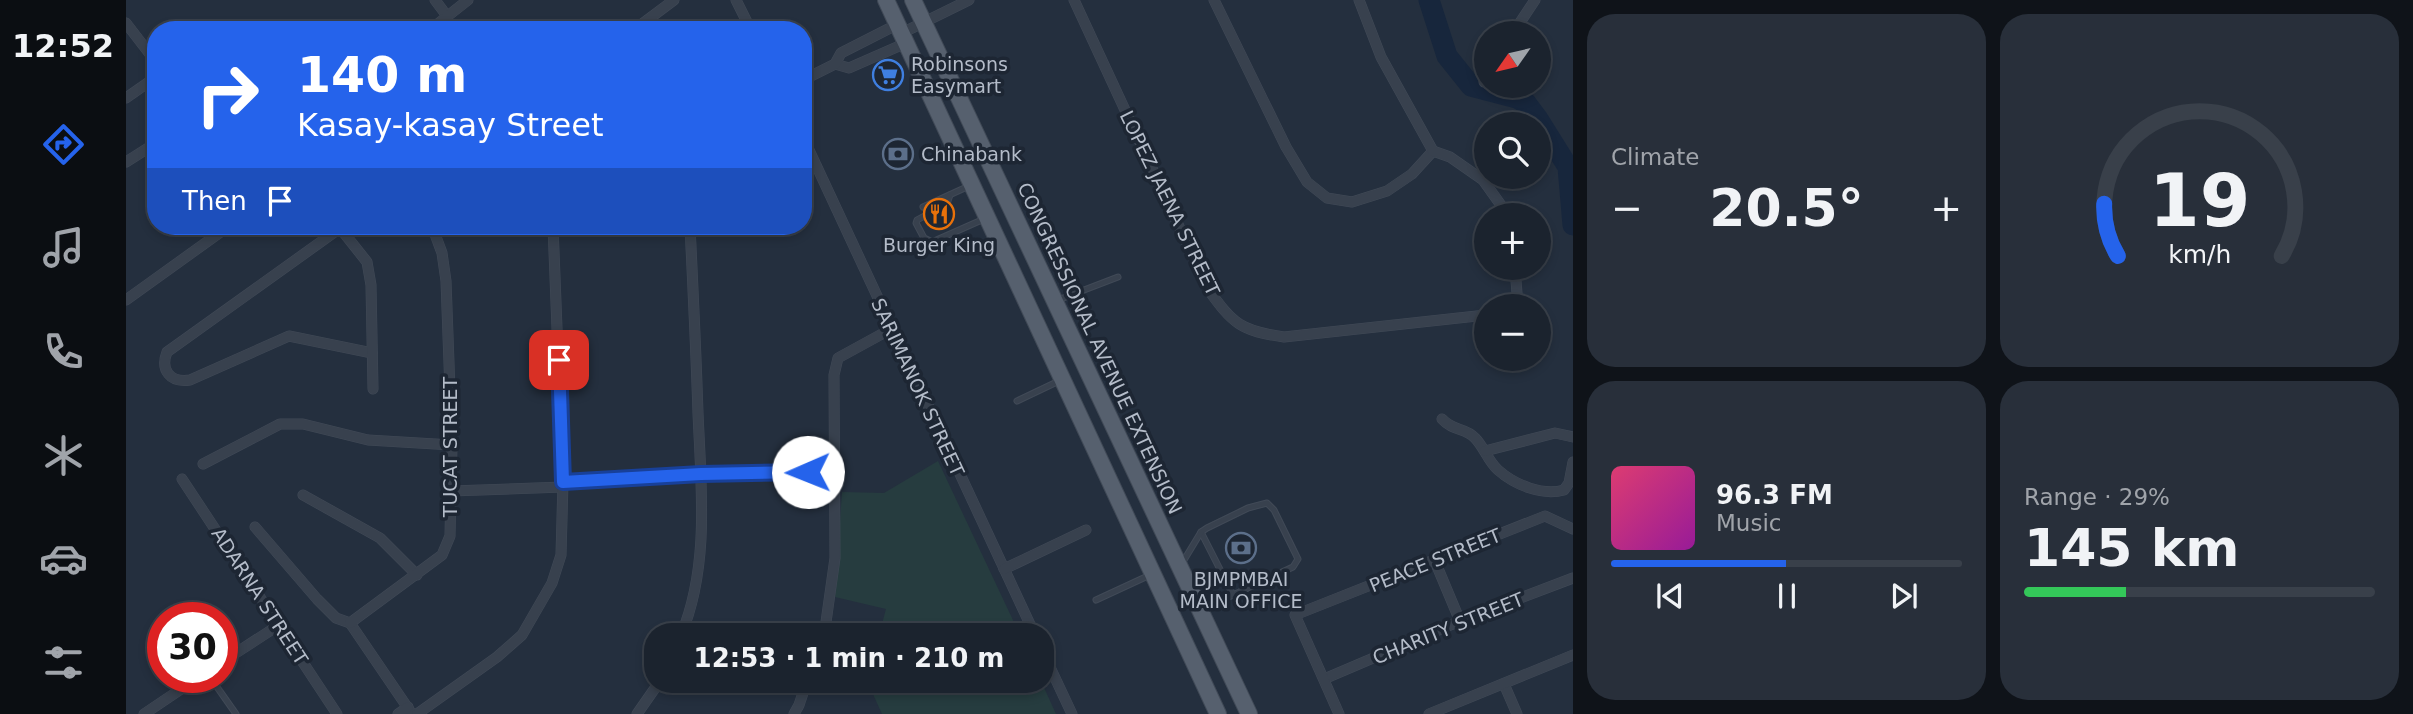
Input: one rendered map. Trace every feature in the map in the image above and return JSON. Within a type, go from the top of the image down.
[{"type":"main road","points":[[886,0],[1218,714]]},
{"type":"main road","name":"CONGRESSIONAL AVENUE EXTENSION","points":[[913,0],[1249,714]]},
{"type":"main road","points":[[1018,284],[1041,272]]},
{"type":"street","points":[[435,0],[447,16]]},
{"type":"street","points":[[441,21],[468,0]]},
{"type":"street","points":[[646,21],[674,0]]},
{"type":"street","points":[[736,0],[746,21]]},
{"type":"street","points":[[835,64],[849,68],[902,33],[969,0]]},
{"type":"street","name":"LOPEZ JAENA STREET","points":[[1074,0],[1203,280],[1226,314],[1252,333],[1284,337],[1474,316]]},
{"type":"street","points":[[1214,0],[1286,147],[1307,182],[1327,198],[1352,202],[1387,191],[1412,174],[1433,151]]},
{"type":"street","points":[[1359,0],[1381,57],[1433,151],[1450,158],[1483,180],[1499,203]]},
{"type":"street","points":[[1521,21],[1535,0]]},
{"type":"street","points":[[127,27],[147,51]]},
{"type":"street","points":[[812,76],[835,64],[841,53],[902,33]]},
{"type":"street","points":[[126,98],[147,83]]},
{"type":"street","points":[[126,162],[147,149]]},
{"type":"street","name":"SARIMANOK STREET","points":[[812,157],[1029,623]]},
{"type":"street","points":[[126,300],[216,235]]},
{"type":"street","points":[[331,235],[167,352],[163,362],[164,369],[169,376],[177,380],[190,380],[289,336],[372,353]]},
{"type":"street","points":[[348,235],[367,262],[371,285],[373,389]]},
{"type":"street","name":"TUCAT STREET","points":[[350,623],[442,555],[450,536],[453,445],[446,281],[442,253],[435,235]]},
{"type":"street","points":[[398,714],[412,712],[497,657],[522,635],[552,583],[561,555],[563,485],[552,235]]},
{"type":"street","points":[[687,623],[701,544],[701,474],[690,235]]},
{"type":"street","points":[[827,623],[835,558],[834,375],[838,358],[891,329]]},
{"type":"street","points":[[1442,419],[1451,427],[1473,435],[1500,471],[1536,491],[1564,490],[1569,483],[1573,462]]},
{"type":"street","points":[[203,464],[280,424],[303,425],[368,440],[453,445]]},
{"type":"street","points":[[1485,451],[1555,433],[1573,437]]},
{"type":"street","points":[[451,491],[701,474],[835,471]]},
{"type":"street","name":"ADARNA STREET","points":[[182,479],[337,714]]},
{"type":"street","points":[[303,495],[380,538],[417,575]]},
{"type":"street","name":"PEACE STREET","points":[[1324,679],[1296,615],[1545,516],[1573,528]]},
{"type":"street","points":[[255,527],[336,618],[350,623],[412,712]]},
{"type":"street","points":[[1004,569],[1086,530]]},
{"type":"street","points":[[1434,559],[1460,621]]},
{"type":"street","name":"CHARITY STREET","points":[[1324,679],[1460,621],[1573,578]]},
{"type":"street","points":[[238,652],[279,625]]},
{"type":"street","points":[[1435,713],[1573,655]]},
{"type":"street","points":[[1054,676],[1072,714]]},
{"type":"street","points":[[1324,679],[1339,714]]},
{"type":"street","points":[[1504,684],[1517,714]]},
{"type":"street","points":[[144,714],[175,693]]},
{"type":"street","points":[[637,714],[652,693]]},
{"type":"street","points":[[800,711],[804,693]]},
{"type":"lane","points":[[923,207],[972,185]]},
{"type":"lane","points":[[950,195],[947,204],[917,220],[926,240],[932,243],[987,218]]},
{"type":"lane","points":[[1055,301],[1118,277]]},
{"type":"lane","points":[[1017,401],[1062,379]]},
{"type":"lane","points":[[1180,567],[1201,532],[1248,508],[1267,503],[1274,510],[1297,559],[1293,568],[1200,610]]},
{"type":"lane","points":[[1201,532],[1233,596]]},
{"type":"lane","points":[[1096,600],[1152,573]]},
{"type":"lane","points":[[221,693],[236,714]]},
{"type":"green space","points":[[938,461],[1014,623],[882,623],[886,609],[835,597],[842,492],[884,493]]},
{"type":"green space","points":[[872,693],[1046,693],[1056,714],[882,714]]},
{"type":"waterway","points":[[1429,0],[1447,56],[1471,86],[1517,98],[1526,103],[1538,119],[1568,167],[1573,225]]},
{"type":"place","name":"Robinsons Easymart","points":[[888,75]]},
{"type":"place","name":"Chinabank","points":[[898,154]]},
{"type":"place","name":"Burger King","points":[[939,214]]},
{"type":"place","name":"BJMPMBAI MAIN OFFICE","points":[[1241,548]]},
{"type":"route","points":[[559,360],[563,482],[701,474],[808,472]]}]
